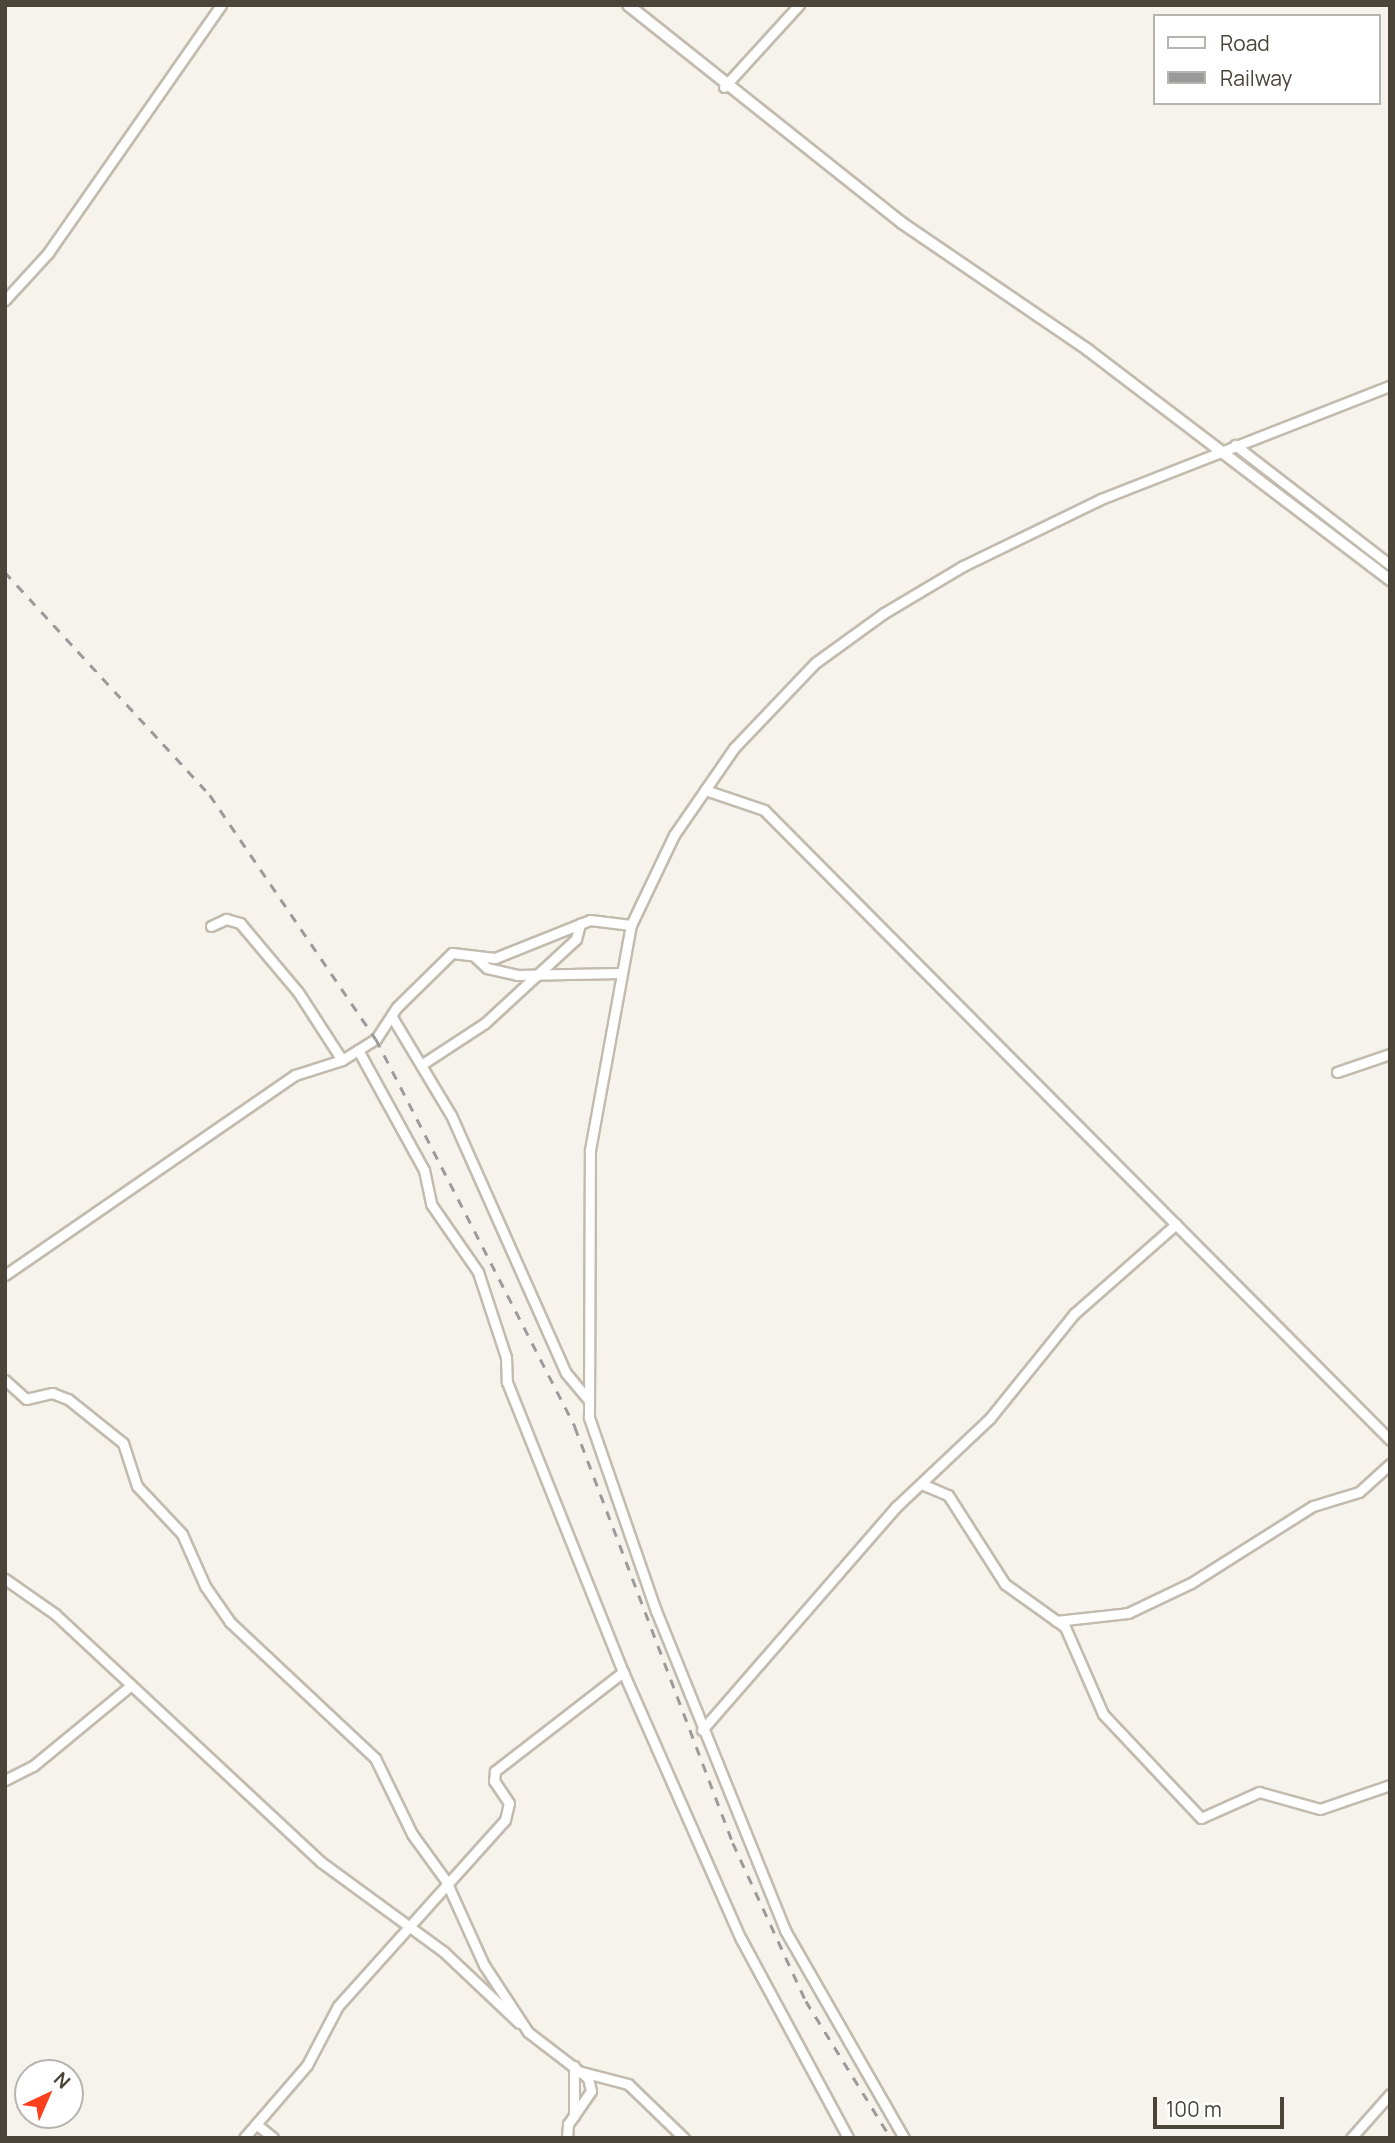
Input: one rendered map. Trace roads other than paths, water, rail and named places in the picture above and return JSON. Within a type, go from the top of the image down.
[{"type":"street","points":[[5,299],[48,253],[220,5]]},
{"type":"street","points":[[628,5],[724,87],[1390,580]]},
{"type":"street","points":[[724,87],[799,5]]},
{"type":"street","points":[[904,2138],[785,1930],[702,1730],[599,1452],[589,1400],[590,1150],[631,925],[674,835],[705,790],[773,703],[884,613],[1007,543],[1219,451],[1390,386]]},
{"type":"street","points":[[1236,445],[1390,565]]},
{"type":"street","points":[[705,790],[764,810],[1390,1440]]},
{"type":"street","points":[[211,926],[226,919],[240,923],[298,992],[342,1060]]},
{"type":"street","points":[[5,1275],[295,1075],[342,1060],[358,1050],[393,1017],[452,953],[476,958],[503,956],[580,925],[631,925]]},
{"type":"street","points":[[424,1063],[473,1034],[535,973],[576,939],[580,925]]},
{"type":"street","points":[[476,958],[499,972],[621,973]]},
{"type":"street","points":[[393,1017],[424,1063],[566,1373],[589,1400]]},
{"type":"street","points":[[358,1050],[424,1170],[431,1203],[478,1272],[506,1357],[507,1382],[623,1672],[741,1939],[848,2138]]},
{"type":"street","points":[[1337,1072],[1390,1054]]},
{"type":"street","points":[[702,1730],[896,1507],[924,1485],[990,1418],[1106,1281],[1176,1224]]},
{"type":"street","points":[[5,1380],[26,1399],[52,1393],[68,1399],[124,1443],[137,1486],[182,1534],[215,1602],[365,1745],[385,1773],[412,1834],[446,1881],[484,1965],[528,2032]]},
{"type":"street","points":[[1056,1621],[1130,1613],[1314,1506],[1359,1492],[1390,1464]]},
{"type":"street","points":[[924,1485],[948,1495],[1005,1584],[1065,1627],[1103,1714],[1201,1818],[1259,1792],[1320,1809],[1390,1785]]},
{"type":"street","points":[[5,1579],[40,1601],[264,1812],[404,1927],[444,1952],[528,2032],[582,2072],[628,2084],[684,2138]]},
{"type":"street","points":[[244,2138],[307,2065],[338,2007],[404,1927],[508,1814],[507,1798],[493,1777],[499,1766],[623,1672]]},
{"type":"street","points":[[5,1780],[33,1766],[130,1686]]},
{"type":"street","points":[[573,2066],[574,2116]]},
{"type":"street","points":[[567,2138],[574,2116],[591,2091],[582,2072]]},
{"type":"street","points":[[1351,2138],[1390,2094]]},
{"type":"street","points":[[256,2124],[273,2138]]},
{"type":"railway","points":[[5,572],[210,795],[376,1039],[575,1427],[733,1843],[806,2001],[891,2138]]}]
